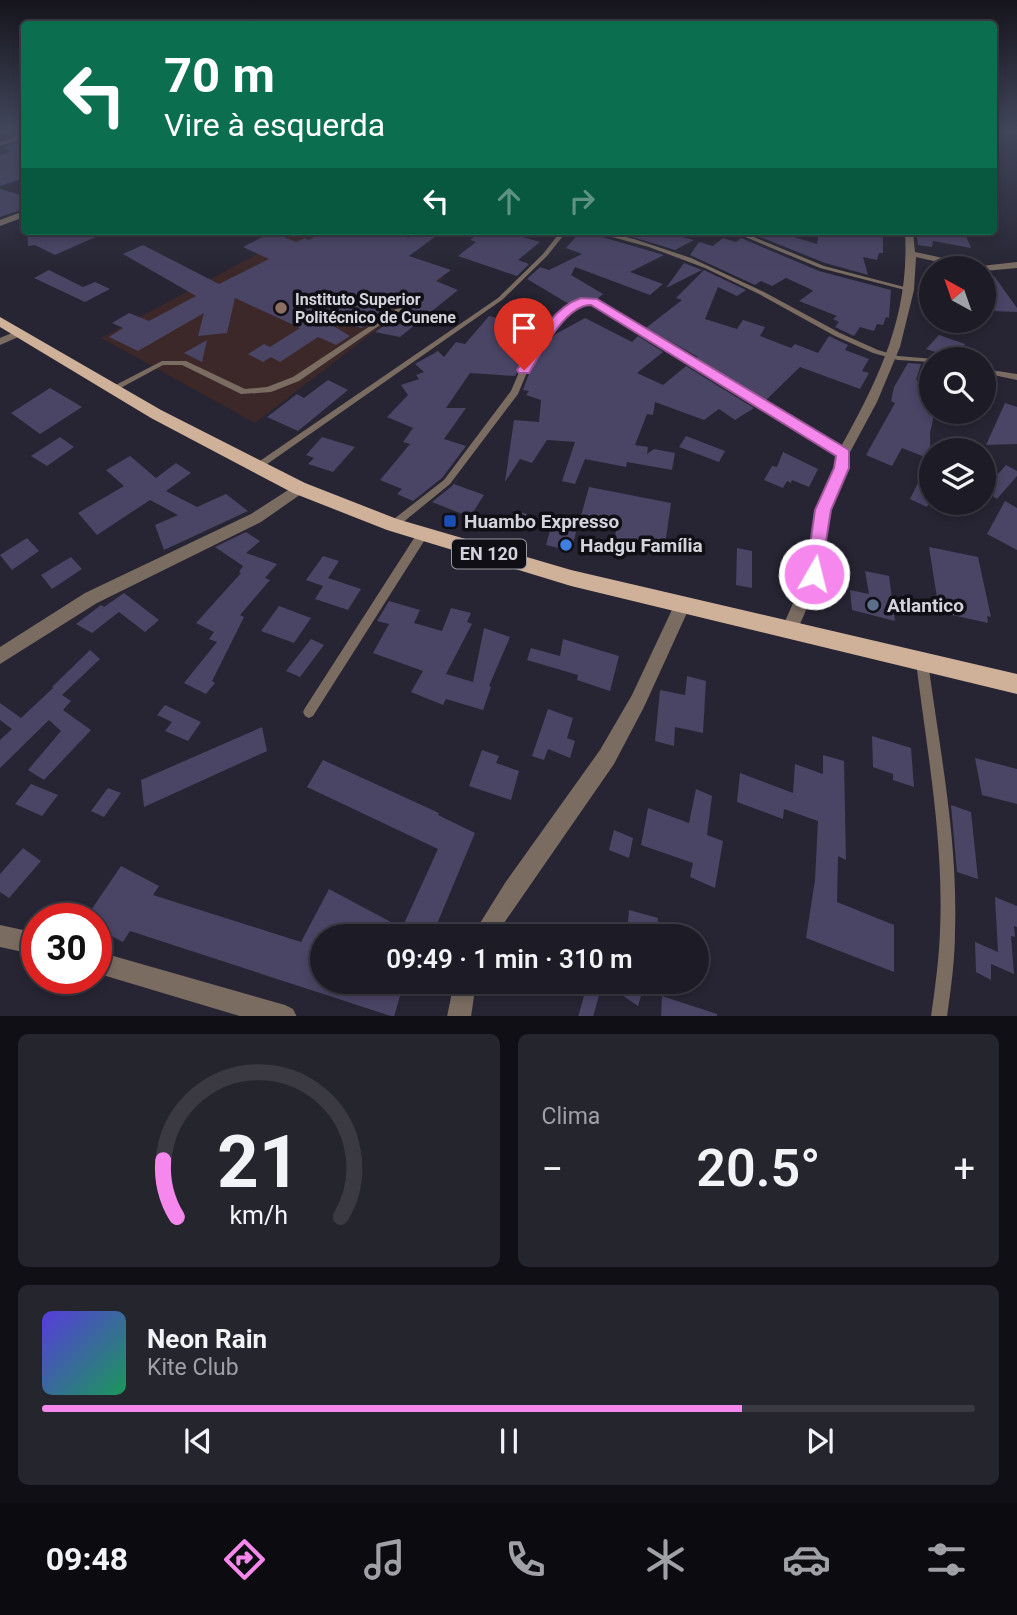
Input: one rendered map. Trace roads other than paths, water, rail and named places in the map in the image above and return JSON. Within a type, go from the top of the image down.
[{"type":"main road","name":"EN 120","points":[[0,321],[113,388],[257,467],[299,488],[393,525],[571,578],[1017,684]]},
{"type":"street","points":[[0,223],[21,215]]},
{"type":"street","points":[[790,628],[814,574],[823,510],[841,468],[843,454],[893,357],[909,289],[913,254],[910,235]]},
{"type":"street","points":[[913,254],[922,256]]},
{"type":"street","points":[[996,267],[1017,265]]},
{"type":"street","points":[[0,342],[19,333]]},
{"type":"street","points":[[0,656],[91,598],[256,518],[299,488]]},
{"type":"street","points":[[490,924],[508,892],[606,759],[622,732],[683,604]]},
{"type":"street","points":[[0,936],[21,941]]},
{"type":"street","points":[[112,967],[282,1016]]},
{"type":"street","points":[[459,1016],[463,994]]},
{"type":"lane","points":[[257,467],[500,299],[545,255],[561,235]]},
{"type":"lane","points":[[614,235],[699,262],[840,335],[893,357],[919,359]]},
{"type":"lane","points":[[744,235],[822,267],[909,289]]},
{"type":"lane","points":[[113,388],[163,363],[183,363],[244,392],[268,390],[296,379],[417,297]]},
{"type":"lane","points":[[393,525],[447,482],[515,393],[524,370],[545,337],[567,310],[581,302],[600,305],[843,454]]},
{"type":"lane","points":[[996,373],[1017,377]]},
{"type":"lane","points":[[309,712],[422,535]]},
{"type":"lane","points":[[922,662],[948,897],[945,988],[939,1016]]},
{"type":"place","name":"Instituto Superior Politécnico de Cunene","points":[[281,308]]},
{"type":"place","name":"Huambo Expresso","points":[[450,521]]},
{"type":"place","name":"Hadgu Família","points":[[566,545]]},
{"type":"place","name":"Atlantico","points":[[873,605]]}]
